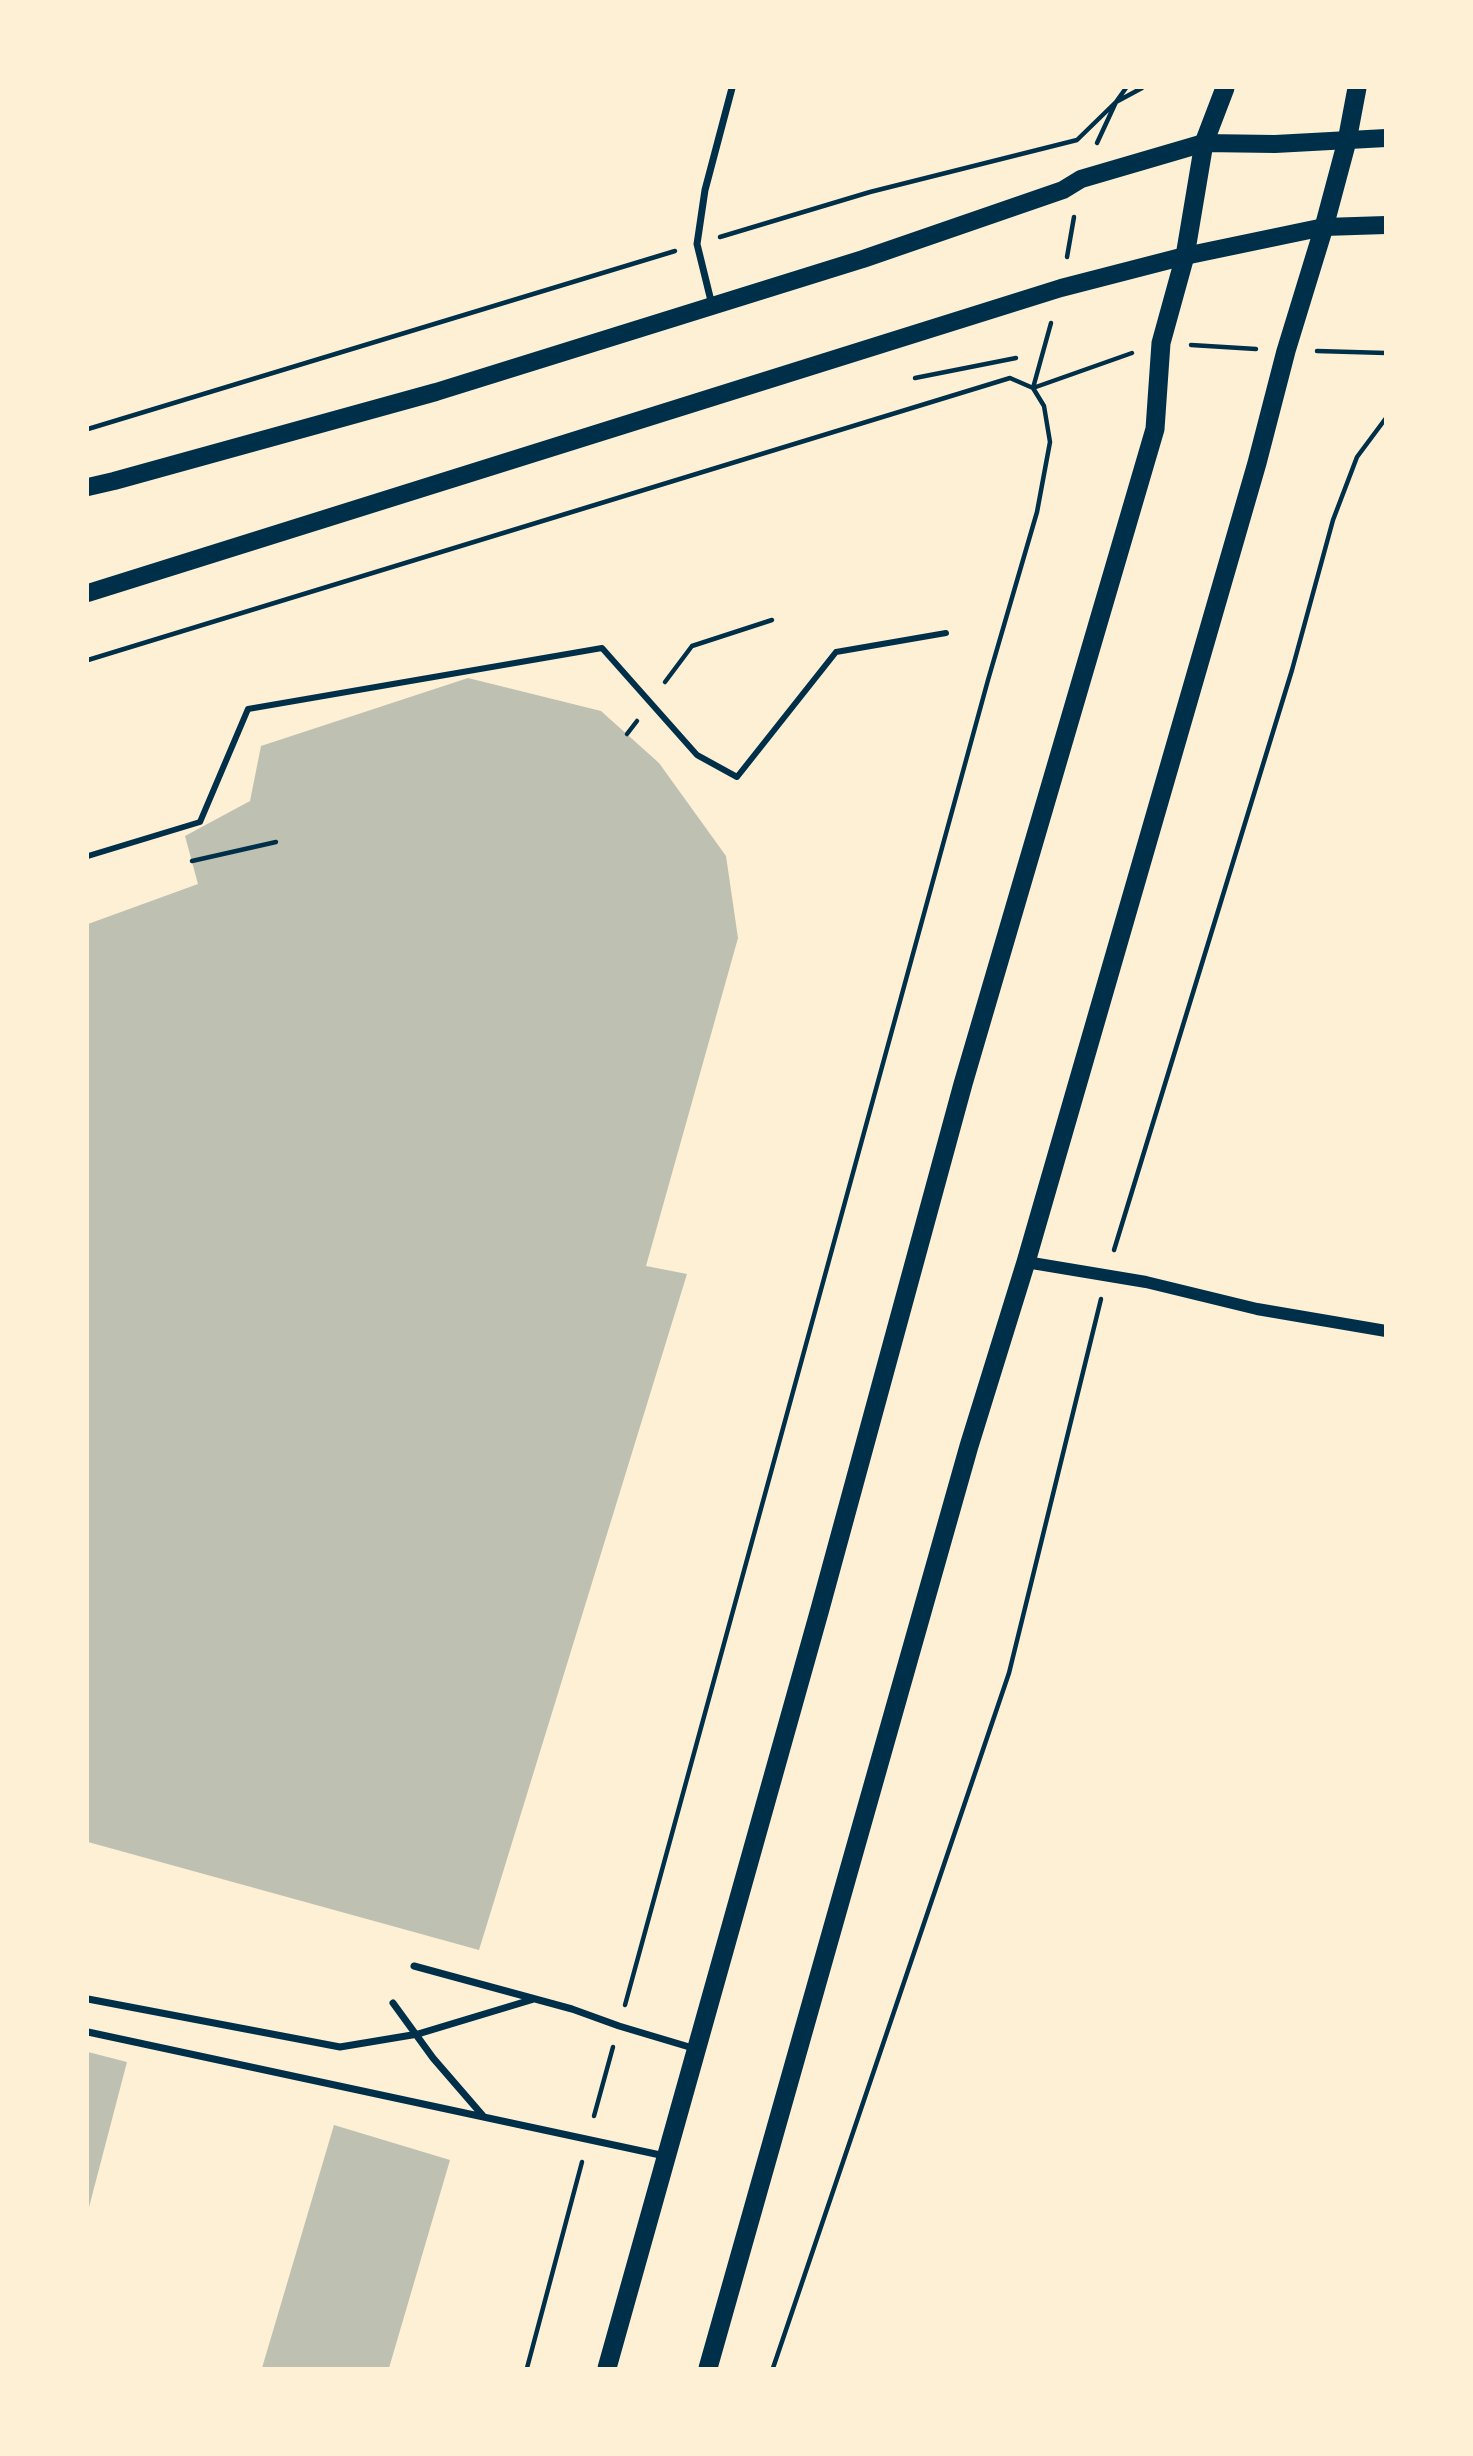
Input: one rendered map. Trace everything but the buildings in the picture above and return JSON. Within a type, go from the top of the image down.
[{"type":"highway","points":[[607,2368],[820,1609],[963,1084],[1155,429],[1161,343],[1185,256],[1204,143],[1226,88]]},
{"type":"highway","points":[[708,2368],[965,1459],[1026,1262],[1257,463],[1286,351],[1347,141],[1357,88]]},
{"type":"main road","points":[[88,487],[436,392],[875,255],[1063,190],[1081,179],[1204,143],[1275,144],[1385,138]]},
{"type":"main road","points":[[88,593],[1061,288],[1185,256],[1324,227],[1385,225]]},
{"type":"street","points":[[712,306],[697,244],[705,190],[732,88]]},
{"type":"street","points":[[88,856],[200,822],[248,709],[602,648],[697,755],[737,777],[836,652],[946,633]]},
{"type":"street","points":[[1026,1262],[1146,1282],[1257,1309],[1385,1331]]},
{"type":"street","points":[[414,1966],[572,2009],[696,2049]]},
{"type":"street","points":[[88,1999],[340,2047],[418,2034],[534,1999]]},
{"type":"street","points":[[393,2003],[433,2058],[485,2118]]},
{"type":"street","points":[[88,2032],[666,2157]]},
{"type":"path","points":[[88,429],[870,192],[1077,140],[1116,102],[1126,88]]},
{"type":"path","points":[[1033,388],[1061,288],[1081,179],[1116,102],[1142,88]]},
{"type":"path","points":[[1033,388],[1161,343],[1286,351],[1385,353]]},
{"type":"path","points":[[915,378],[1016,358]]},
{"type":"path","points":[[88,660],[1010,378],[1033,388],[1044,405],[1050,442],[1037,512],[988,680],[527,2368]]},
{"type":"path","points":[[773,2368],[1009,1673],[1106,1275],[1292,670],[1333,520],[1357,457],[1385,418]]},
{"type":"path","points":[[627,734],[692,646],[772,620]]},
{"type":"path","points":[[192,862],[276,842]]}]
